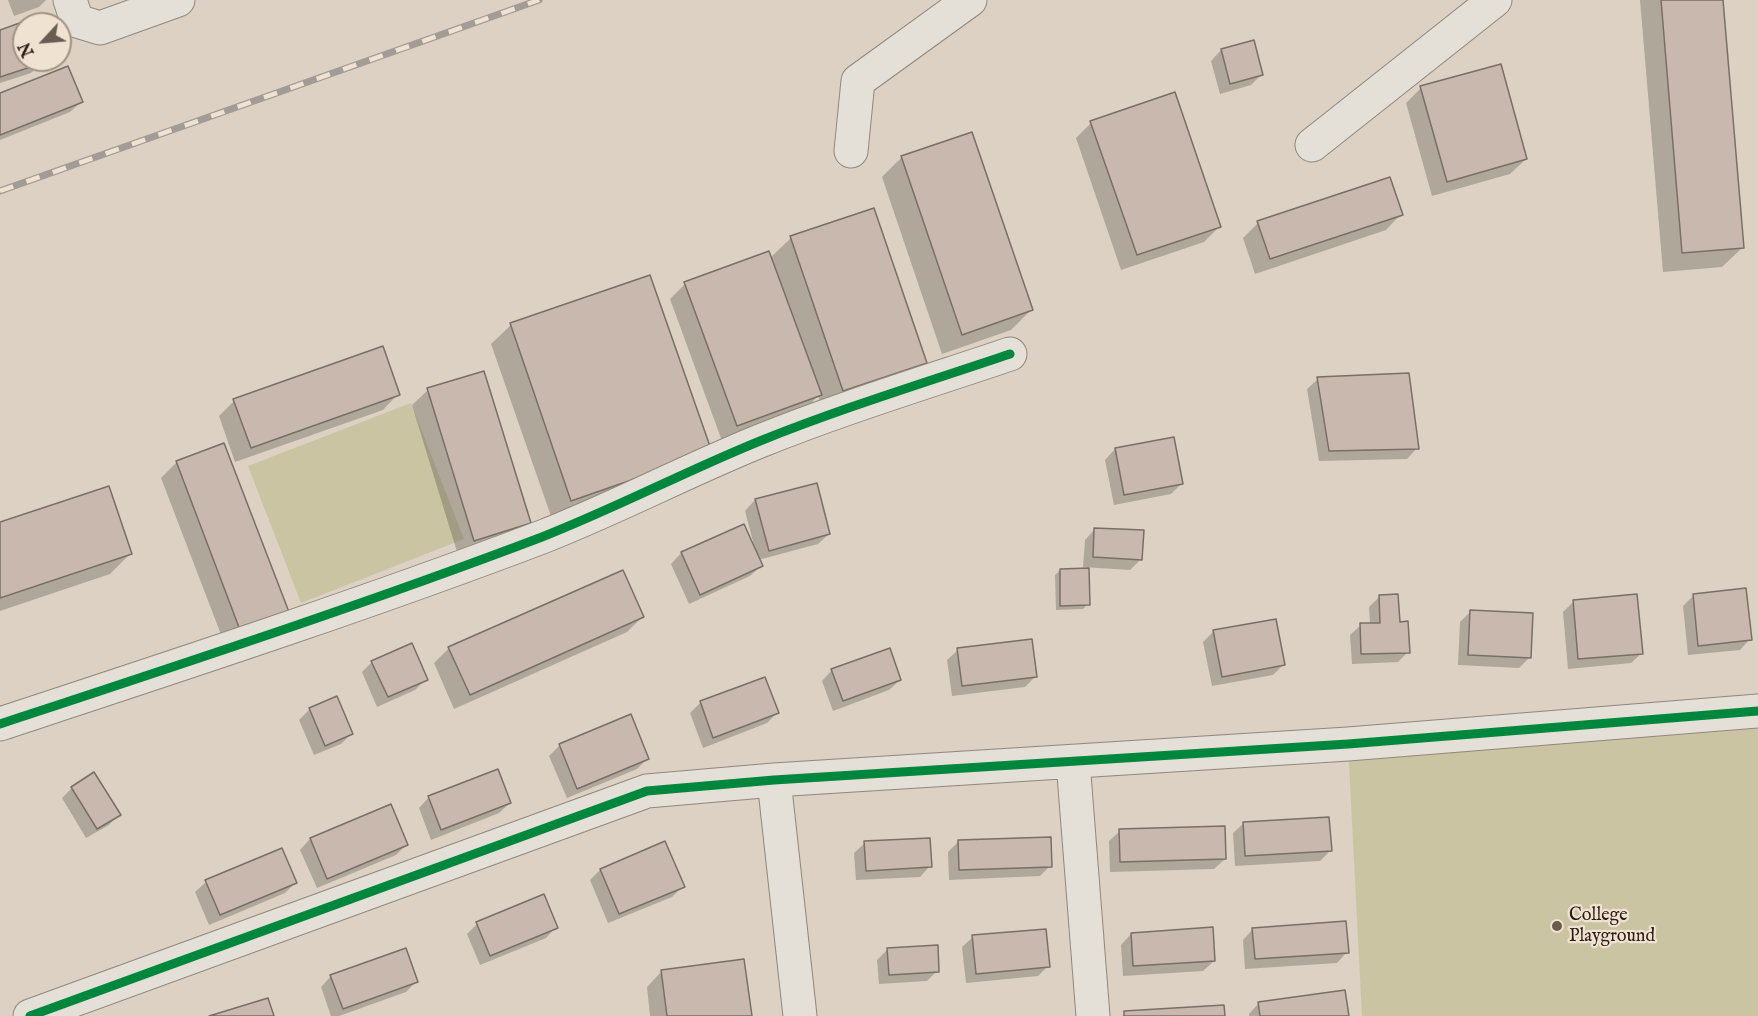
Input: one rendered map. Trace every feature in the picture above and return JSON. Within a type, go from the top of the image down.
[{"type":"street","points":[[70,0],[77,21],[100,28],[178,0]]},
{"type":"street","points":[[851,150],[858,81],[970,0]]},
{"type":"street","points":[[1312,145],[1495,0]]},
{"type":"street","points":[[0,724],[303,624],[542,537],[759,442],[844,410],[1010,354]]},
{"type":"street","points":[[30,1016],[647,791],[774,780],[1348,744],[1758,711]]},
{"type":"street","points":[[1073,762],[1093,1016]]},
{"type":"street","points":[[774,780],[800,1016]]},
{"type":"shaded area","points":[[411,403],[464,539],[301,603],[248,466]]},
{"type":"shaded area","name":"College Playground","points":[[1758,711],[1758,1016],[1362,1016],[1348,744]]},
{"type":"building","points":[[1661,0],[1723,0],[1744,248],[1682,253]]},
{"type":"building","points":[[12,26],[12,72],[15,72],[0,77],[0,30]]},
{"type":"building","points":[[1254,40],[1263,75],[1230,84],[1221,49]]},
{"type":"building","points":[[1501,64],[1527,159],[1447,182],[1420,86]]},
{"type":"building","points":[[53,72],[70,72],[83,102],[0,135],[0,93]]},
{"type":"building","points":[[1175,92],[1221,227],[1137,255],[1090,121]]},
{"type":"building","points":[[972,132],[1033,310],[962,335],[901,156]]},
{"type":"building","points":[[1390,177],[1403,215],[1270,259],[1257,221]]},
{"type":"building","points":[[874,208],[927,363],[843,391],[790,236]]},
{"type":"building","points":[[769,251],[822,395],[737,426],[684,282]]},
{"type":"building","points":[[650,275],[712,452],[571,501],[510,323]]},
{"type":"building","points":[[383,346],[400,395],[251,448],[233,399]]},
{"type":"building","points":[[484,371],[531,523],[474,541],[427,388]]},
{"type":"building","points":[[1409,373],[1419,449],[1329,451],[1317,377]]},
{"type":"building","points":[[1174,437],[1183,484],[1124,495],[1115,448]]},
{"type":"building","points":[[224,443],[289,612],[240,630],[176,461]]},
{"type":"building","points":[[817,483],[830,534],[769,551],[755,499]]},
{"type":"building","points":[[109,486],[132,554],[0,598],[0,522]]},
{"type":"building","points":[[744,524],[763,566],[700,595],[681,552]]},
{"type":"building","points":[[1094,528],[1144,530],[1142,560],[1093,557]]},
{"type":"building","points":[[1089,568],[1090,605],[1060,606],[1060,569]]},
{"type":"building","points":[[623,570],[644,617],[470,695],[448,647]]},
{"type":"building","points":[[1746,588],[1752,640],[1698,646],[1693,594]]},
{"type":"building","points":[[1398,594],[1400,622],[1408,621],[1410,653],[1361,654],[1360,623],[1380,623],[1379,595]]},
{"type":"building","points":[[1637,594],[1643,654],[1578,659],[1573,600]]},
{"type":"building","points":[[1470,610],[1533,613],[1531,658],[1468,655]]},
{"type":"building","points":[[1276,619],[1285,665],[1222,677],[1213,630]]},
{"type":"building","points":[[1032,639],[1037,677],[962,686],[957,648]]},
{"type":"building","points":[[412,643],[428,680],[388,697],[371,661]]},
{"type":"building","points":[[890,648],[901,680],[843,701],[831,669]]},
{"type":"building","points":[[765,677],[779,713],[713,738],[700,701]]},
{"type":"building","points":[[337,696],[353,734],[325,746],[309,708]]},
{"type":"building","points":[[631,714],[649,759],[577,789],[559,744]]},
{"type":"building","points":[[498,769],[511,803],[441,830],[428,796]]},
{"type":"building","points":[[94,772],[121,815],[97,829],[71,787]]},
{"type":"building","points":[[391,804],[408,845],[327,879],[310,838]]},
{"type":"building","points":[[1329,817],[1332,851],[1245,856],[1243,822]]},
{"type":"building","points":[[1225,826],[1226,859],[1120,862],[1119,829]]},
{"type":"building","points":[[1051,837],[1052,867],[959,870],[958,840]]},
{"type":"building","points":[[930,838],[932,867],[866,871],[864,841]]},
{"type":"building","points":[[665,841],[685,887],[619,914],[600,869]]},
{"type":"building","points":[[282,848],[297,883],[220,915],[205,880]]},
{"type":"building","points":[[544,894],[558,928],[490,956],[476,922]]},
{"type":"building","points":[[1346,921],[1349,953],[1255,959],[1252,928]]},
{"type":"building","points":[[1213,927],[1215,961],[1133,966],[1131,933]]},
{"type":"building","points":[[1046,929],[1050,967],[976,974],[972,935]]},
{"type":"building","points":[[938,945],[939,972],[889,975],[887,948]]},
{"type":"building","points":[[406,948],[418,982],[343,1009],[330,975]]},
{"type":"building","points":[[744,959],[752,1016],[667,1016],[661,970]]},
{"type":"building","points":[[1345,990],[1349,1016],[1260,1016],[1258,1002]]},
{"type":"building","points":[[268,998],[274,1016],[209,1016]]},
{"type":"building","points":[[1224,1005],[1225,1016],[1124,1016],[1124,1011]]},
{"type":"railway","points":[[0,191],[539,0]]},
{"type":"cycle path","points":[[0,724],[272,634],[475,562],[570,526],[791,429],[1010,354]]},
{"type":"cycle path","points":[[30,1016],[647,791],[774,780],[1348,744],[1758,711]]},
{"type":"place","name":"College Playground","points":[[1557,926]]}]
